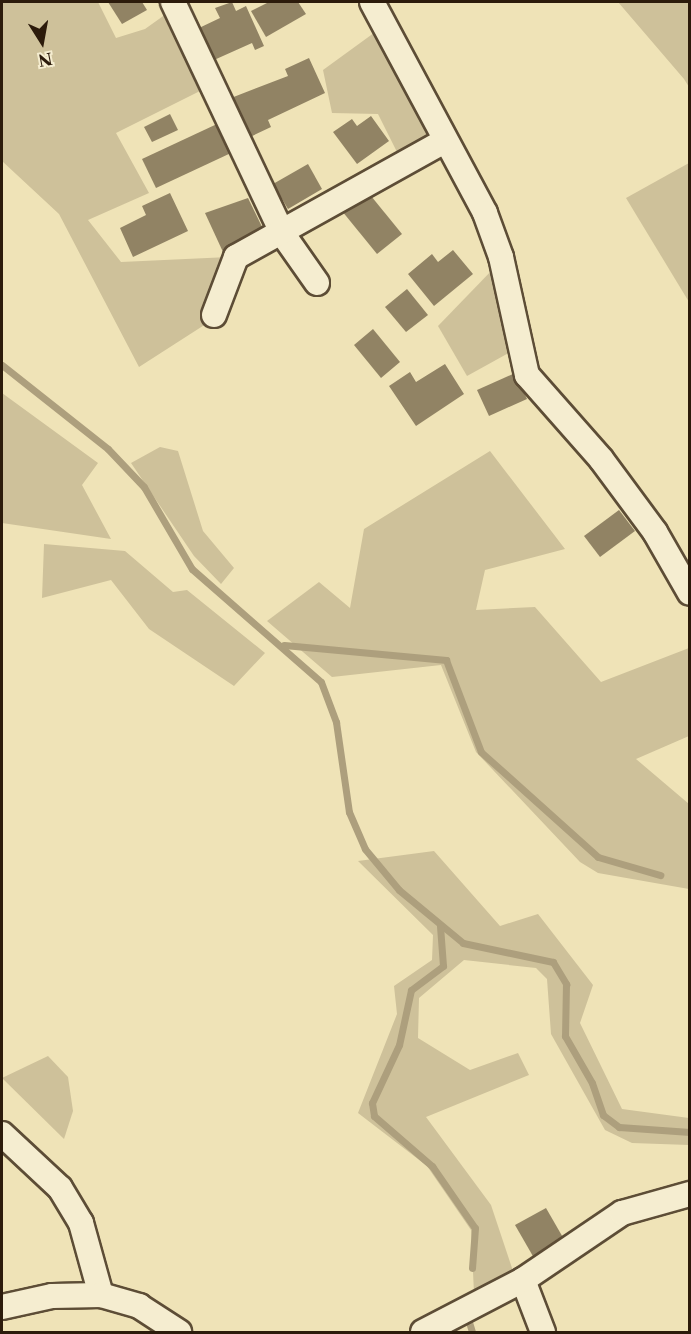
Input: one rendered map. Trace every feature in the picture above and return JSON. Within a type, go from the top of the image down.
[{"type":"street","points":[[173,2],[282,233],[317,284]]},
{"type":"street","points":[[372,2],[497,246],[527,375],[601,459],[655,532],[690,593]]},
{"type":"street","points":[[214,315],[236,257],[444,141]]},
{"type":"street","points":[[2,1134],[60,1188],[81,1223],[101,1295]]},
{"type":"street","points":[[423,1332],[523,1280],[622,1213],[690,1194]]},
{"type":"street","points":[[523,1280],[543,1332]]},
{"type":"street","points":[[2,1306],[52,1296],[101,1295],[139,1306],[179,1332]]},
{"type":"shaded area","points":[[2,2],[98,2],[116,38],[145,29],[166,14],[204,89],[116,133],[149,193],[88,220],[121,262],[229,257],[209,322],[139,367],[59,214],[2,161]]},
{"type":"shaded area","points":[[618,2],[689,2],[689,87],[684,79]]},
{"type":"shaded area","points":[[378,30],[435,140],[400,158],[378,114],[332,113],[323,70]]},
{"type":"shaded area","points":[[689,163],[689,302],[626,198]]},
{"type":"shaded area","points":[[496,266],[514,350],[467,376],[438,326]]},
{"type":"shaded area","points":[[2,393],[98,463],[82,485],[111,539],[2,523]]},
{"type":"shaded area","points":[[160,447],[178,451],[203,531],[234,568],[221,584],[194,556],[131,463]]},
{"type":"shaded area","points":[[490,451],[565,549],[485,570],[476,610],[535,607],[601,682],[689,648],[689,736],[636,759],[689,804],[689,889],[598,873],[580,862],[476,752],[441,665],[332,677],[267,621],[319,582],[350,608],[364,529]]},
{"type":"shaded area","points":[[44,544],[125,551],[173,592],[187,590],[265,653],[234,686],[149,629],[111,580],[42,598]]},
{"type":"shaded area","points":[[434,851],[500,926],[538,914],[593,985],[580,1023],[622,1109],[689,1118],[689,1145],[632,1143],[605,1130],[551,1034],[547,979],[536,968],[464,960],[419,998],[418,1038],[470,1070],[518,1053],[529,1075],[426,1117],[491,1205],[513,1271],[474,1293],[471,1230],[427,1166],[358,1113],[397,1014],[394,986],[432,960],[433,935],[358,861]]},
{"type":"shaded area","points":[[48,1056],[68,1077],[73,1111],[64,1139],[2,1078]]},
{"type":"building","points":[[108,2],[142,2],[147,10],[122,24]]},
{"type":"building","points":[[232,2],[236,11],[246,6],[264,46],[255,50],[252,43],[214,60],[199,28],[220,18],[215,8]]},
{"type":"building","points":[[269,2],[298,2],[306,14],[266,37],[251,11]]},
{"type":"building","points":[[309,58],[325,93],[268,120],[271,127],[250,137],[231,98],[288,76],[285,69]]},
{"type":"building","points":[[170,114],[178,130],[152,142],[144,127]]},
{"type":"building","points":[[371,116],[389,141],[357,164],[333,132],[352,119],[357,126]]},
{"type":"building","points":[[217,124],[231,153],[156,188],[142,159]]},
{"type":"building","points":[[308,164],[322,189],[288,209],[273,184]]},
{"type":"building","points":[[367,191],[402,234],[377,254],[342,211]]},
{"type":"building","points":[[170,193],[188,231],[133,257],[120,228],[146,215],[142,206]]},
{"type":"building","points":[[248,198],[265,233],[223,252],[205,213]]},
{"type":"building","points":[[453,250],[473,274],[434,306],[408,274],[432,254],[438,262]]},
{"type":"building","points":[[407,289],[428,315],[406,332],[385,307]]},
{"type":"building","points":[[373,329],[400,362],[381,378],[354,345]]},
{"type":"building","points":[[445,364],[464,394],[416,426],[389,386],[410,372],[416,382]]},
{"type":"building","points":[[515,373],[527,399],[489,416],[477,390]]},
{"type":"building","points":[[619,510],[635,531],[600,557],[584,536]]},
{"type":"building","points":[[546,1208],[565,1241],[534,1258],[515,1225]]},
{"type":"waterway","points":[[2,365],[108,449],[144,487],[192,569],[321,682],[336,722],[349,812],[365,849],[399,890],[463,943],[553,962],[566,984],[565,1036],[592,1083],[603,1115],[619,1127],[690,1132]]},
{"type":"waterway","points":[[284,645],[446,660],[481,752],[598,857],[660,875]]},
{"type":"waterway","points":[[440,926],[443,966],[411,990],[399,1045],[372,1103],[374,1116],[432,1166],[475,1228],[472,1268]]},
{"type":"waterway","points":[[469,1322],[472,1332]]}]
